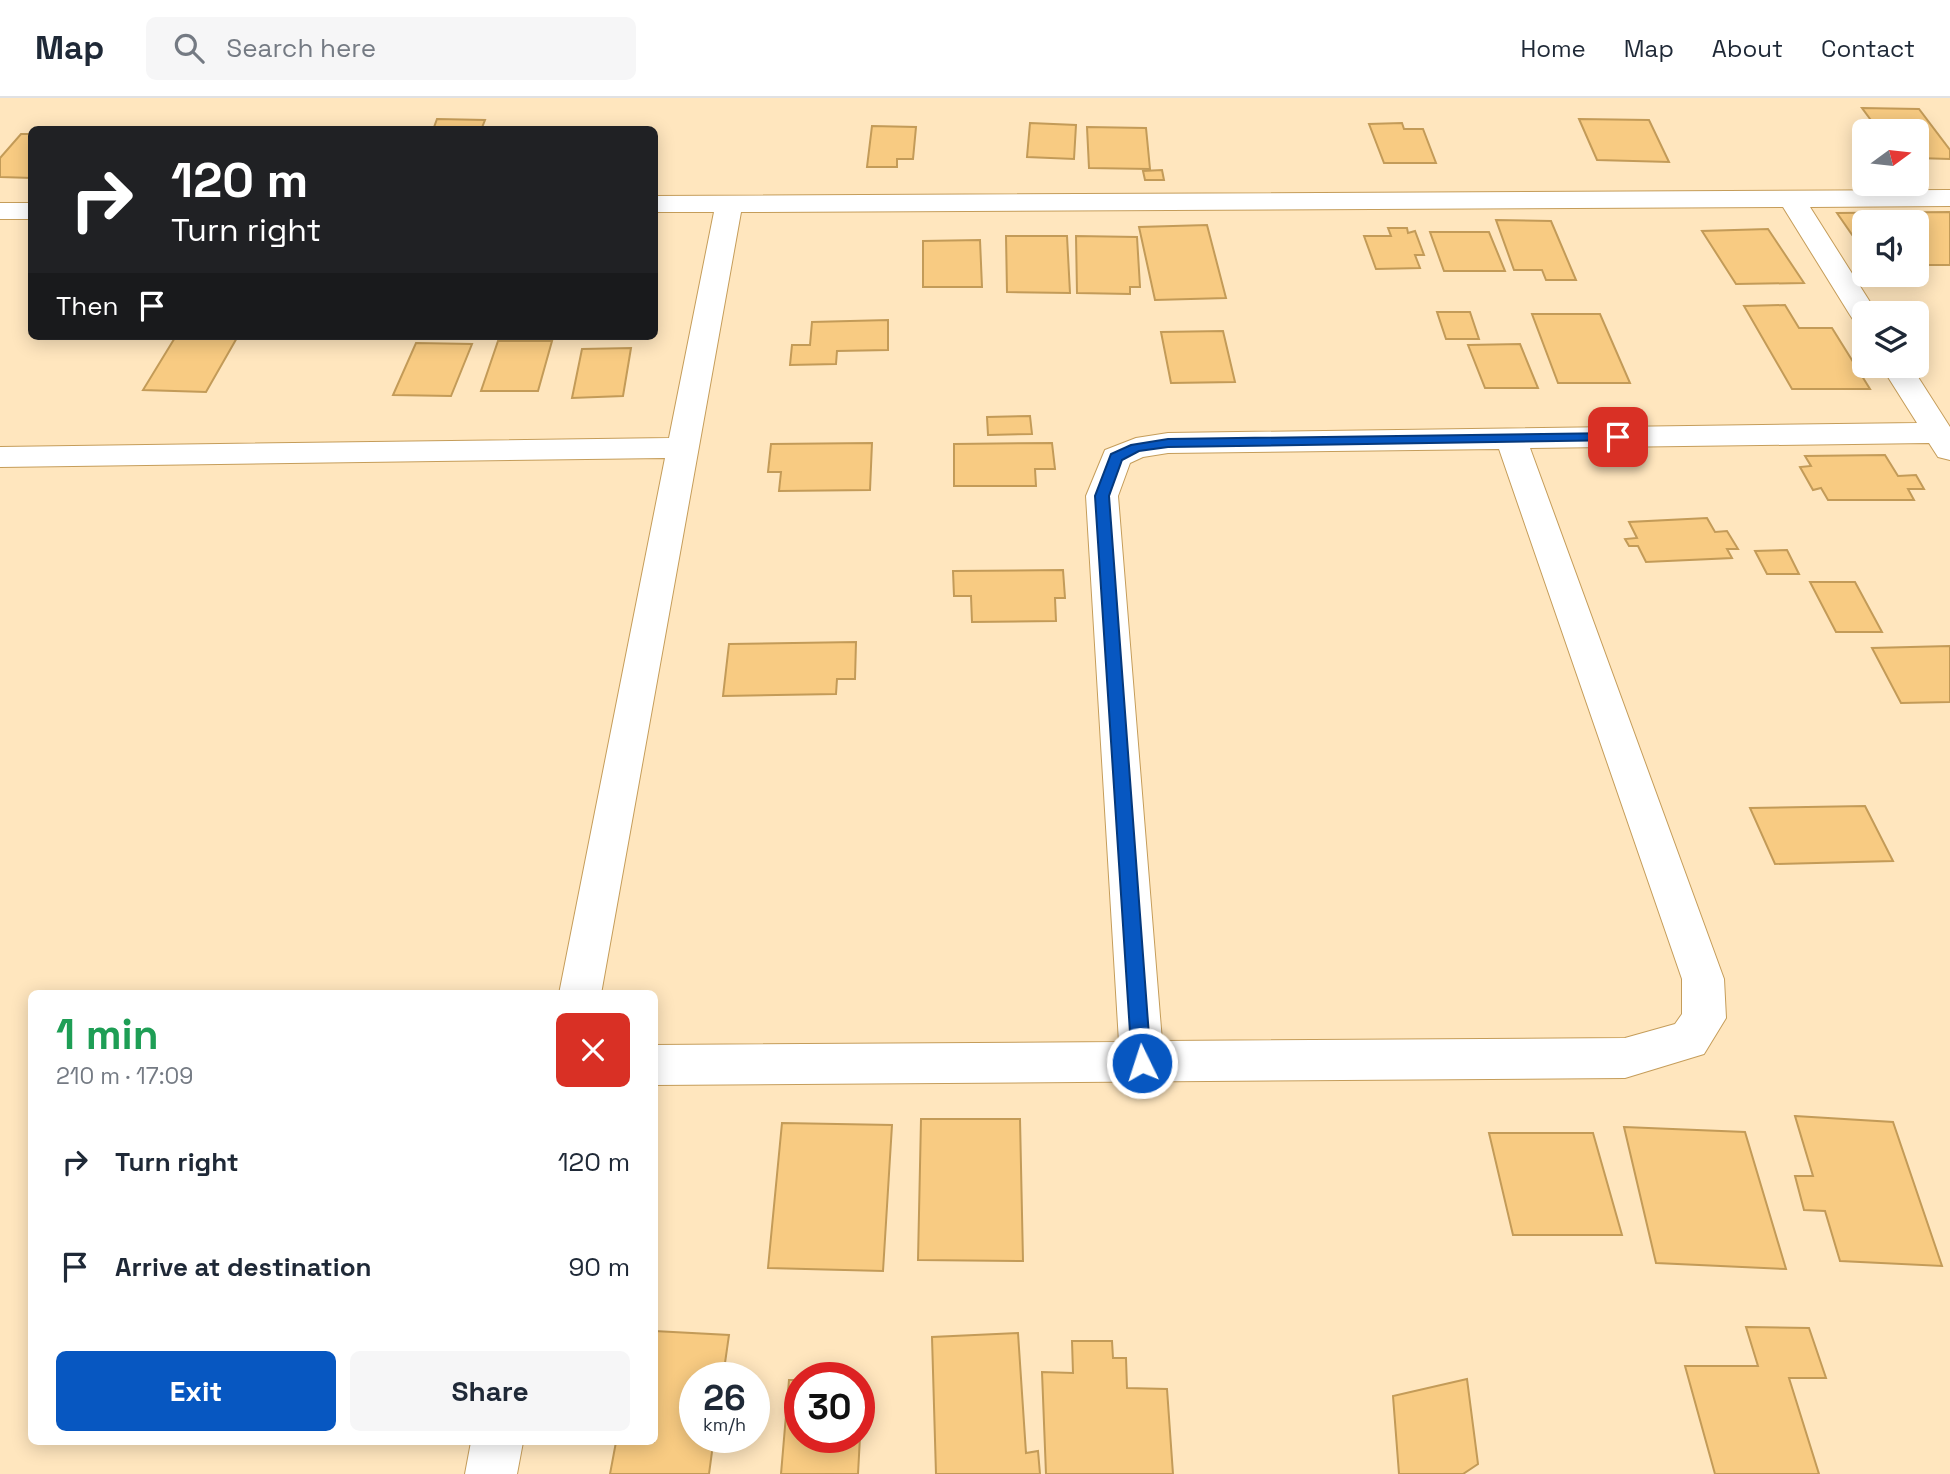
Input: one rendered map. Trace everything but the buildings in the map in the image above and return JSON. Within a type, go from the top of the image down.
[{"type":"street","points":[[1791,198],[1855,301]]},
{"type":"street","points":[[658,204],[1950,198]]},
{"type":"street","points":[[581,990],[729,203]]},
{"type":"street","points":[[0,211],[28,211]]},
{"type":"street","points":[[1904,378],[1944,442]]},
{"type":"street","points":[[1142,1063],[1102,496],[1116,457],[1136,448],[1168,443],[1511,438],[1944,442]]},
{"type":"street","points":[[658,1065],[1625,1058],[1689,1040],[1703,1018],[1703,979],[1511,438]]},
{"type":"street","points":[[0,457],[681,448]]},
{"type":"street","points":[[491,1474],[496,1445]]},
{"type":"route","points":[[1142,1063],[1102,496],[1116,457],[1136,448],[1168,443],[1618,437]]}]
